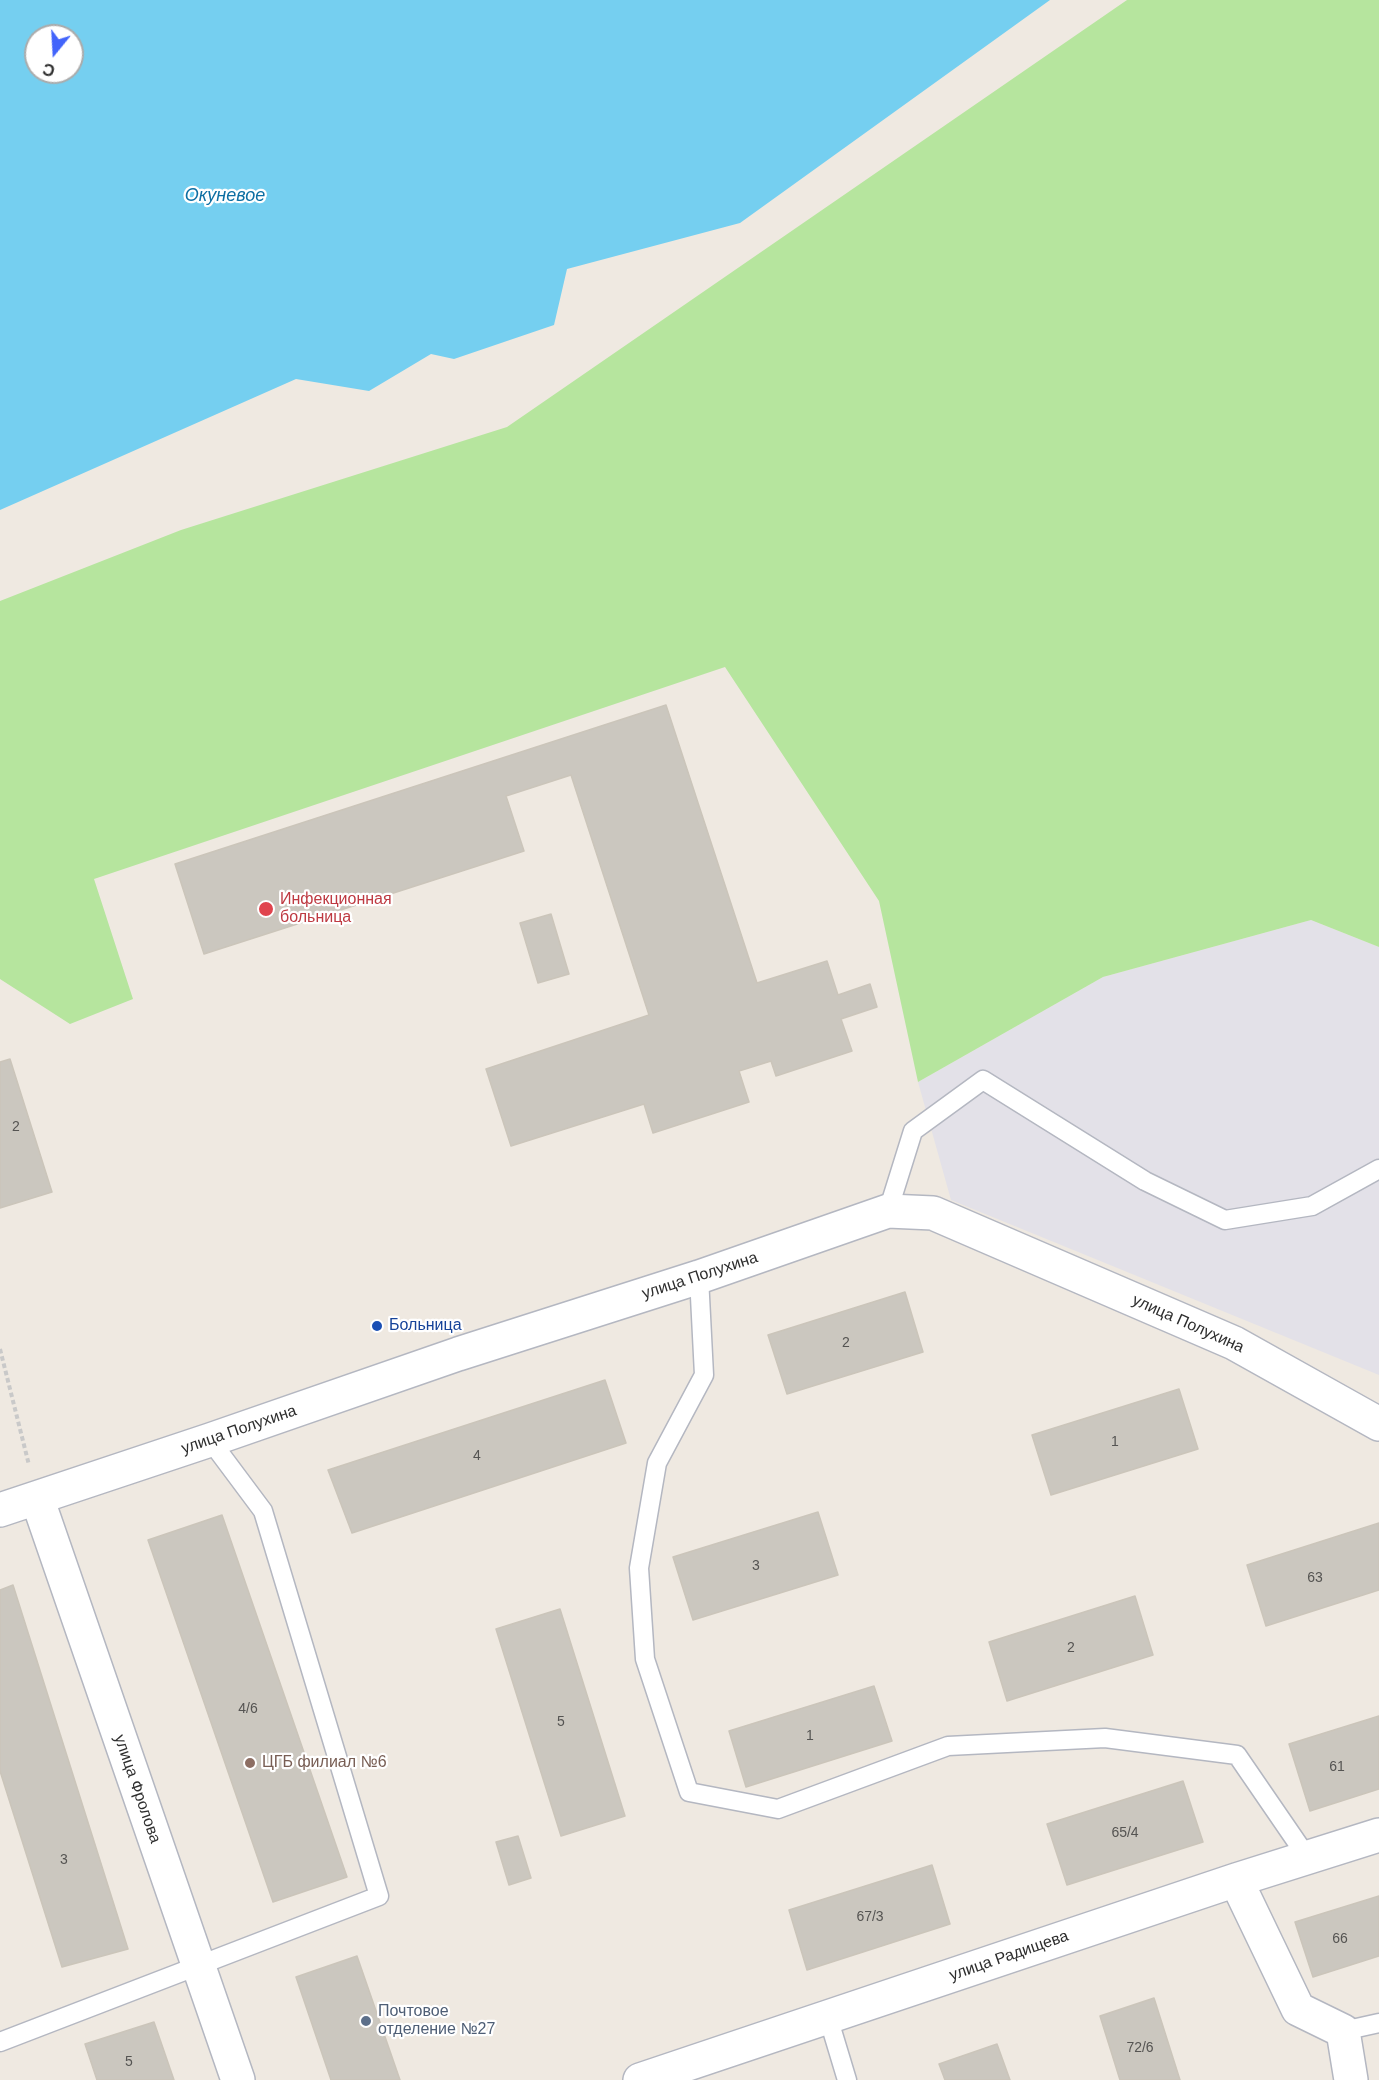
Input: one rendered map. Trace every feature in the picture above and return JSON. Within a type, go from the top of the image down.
[{"type":"street","name":"улица Полухина","points":[[0,1510],[458,1354],[699,1277],[888,1211],[933,1213],[1234,1343],[1379,1424]]},
{"type":"street","name":"улица Фролова","points":[[37,1498],[238,2080]]},
{"type":"street","name":"улица Радищева","points":[[640,2080],[1236,1880],[1379,1835]]},
{"type":"street","points":[[1236,1880],[1298,2009],[1343,2031],[1351,2080]]},
{"type":"lane","points":[[888,1211],[912,1131],[983,1080],[1145,1181],[1225,1220],[1312,1206],[1379,1169]]},
{"type":"lane","points":[[699,1277],[704,1375],[657,1463],[639,1568],[645,1659],[689,1792],[778,1809],[948,1746],[1105,1738],[1237,1755],[1307,1857]]},
{"type":"lane","points":[[0,2042],[379,1896],[264,1511],[210,1440]]},
{"type":"lane","points":[[828,2017],[848,2080]]},
{"type":"lane","points":[[1343,2031],[1379,2023]]},
{"type":"path","points":[[0,1349],[37,1498]]},
{"type":"shaded area","points":[[1311,920],[1379,947],[1379,1375],[951,1200],[918,1082],[1103,977]]},
{"type":"green space","points":[[1127,0],[1379,0],[1379,947],[1311,920],[1103,977],[918,1082],[879,901],[725,667],[94,879],[133,999],[70,1024],[0,979],[0,601],[181,530],[507,427]]},
{"type":"water","name":"Окуневое","points":[[0,0],[1050,0],[740,223],[567,269],[554,325],[454,359],[431,354],[369,391],[296,379],[0,510]]},
{"type":"building","name":"Инфекционная больница","points":[[666,705],[757,983],[827,961],[838,995],[870,984],[877,1007],[841,1019],[852,1051],[776,1076],[771,1061],[739,1071],[749,1102],[653,1133],[644,1104],[511,1146],[486,1069],[649,1015],[571,775],[506,796],[524,851],[204,954],[175,864]]},
{"type":"building","points":[[551,914],[569,974],[538,983],[520,923]]},
{"type":"building","points":[[10,1059],[52,1192],[0,1208],[0,1062]]},
{"type":"building","points":[[905,1292],[923,1352],[787,1394],[768,1335]]},
{"type":"building","points":[[605,1380],[626,1443],[352,1533],[328,1470]]},
{"type":"building","points":[[1179,1389],[1198,1449],[1051,1495],[1032,1435]]},
{"type":"building","points":[[818,1512],[838,1575],[693,1620],[673,1557]]},
{"type":"building","points":[[222,1515],[347,1877],[273,1902],[148,1540]]},
{"type":"building","points":[[1379,1523],[1379,1590],[1266,1626],[1247,1565]]},
{"type":"building","points":[[13,1585],[128,1949],[62,1967],[0,1771],[0,1590]]},
{"type":"building","points":[[1135,1596],[1153,1655],[1007,1701],[989,1642]]},
{"type":"building","points":[[560,1609],[625,1816],[561,1836],[496,1629]]},
{"type":"building","points":[[874,1686],[892,1741],[746,1787],[729,1731]]},
{"type":"building","points":[[1379,1716],[1379,1789],[1310,1811],[1289,1744]]},
{"type":"building","points":[[1183,1781],[1203,1842],[1067,1885],[1047,1824]]},
{"type":"building","points":[[518,1836],[531,1878],[509,1885],[496,1842]]},
{"type":"building","points":[[932,1865],[950,1924],[807,1970],[789,1910]]},
{"type":"building","points":[[1379,1896],[1379,1956],[1313,1977],[1295,1922]]},
{"type":"building","points":[[357,1956],[400,2080],[331,2080],[296,1977]]},
{"type":"building","points":[[1154,1998],[1180,2080],[1120,2080],[1100,2016]]},
{"type":"building","points":[[154,2022],[174,2080],[97,2080],[85,2044]]},
{"type":"building","points":[[997,2044],[1010,2080],[945,2080],[939,2064]]},
{"type":"place","name":"Инфекционная больница","points":[[266,909]]},
{"type":"place","name":"Больница","points":[[377,1326]]},
{"type":"place","name":"ЦГБ филиал №6","points":[[250,1763]]},
{"type":"place","name":"Почтовое отделение №27","points":[[366,2021]]}]
